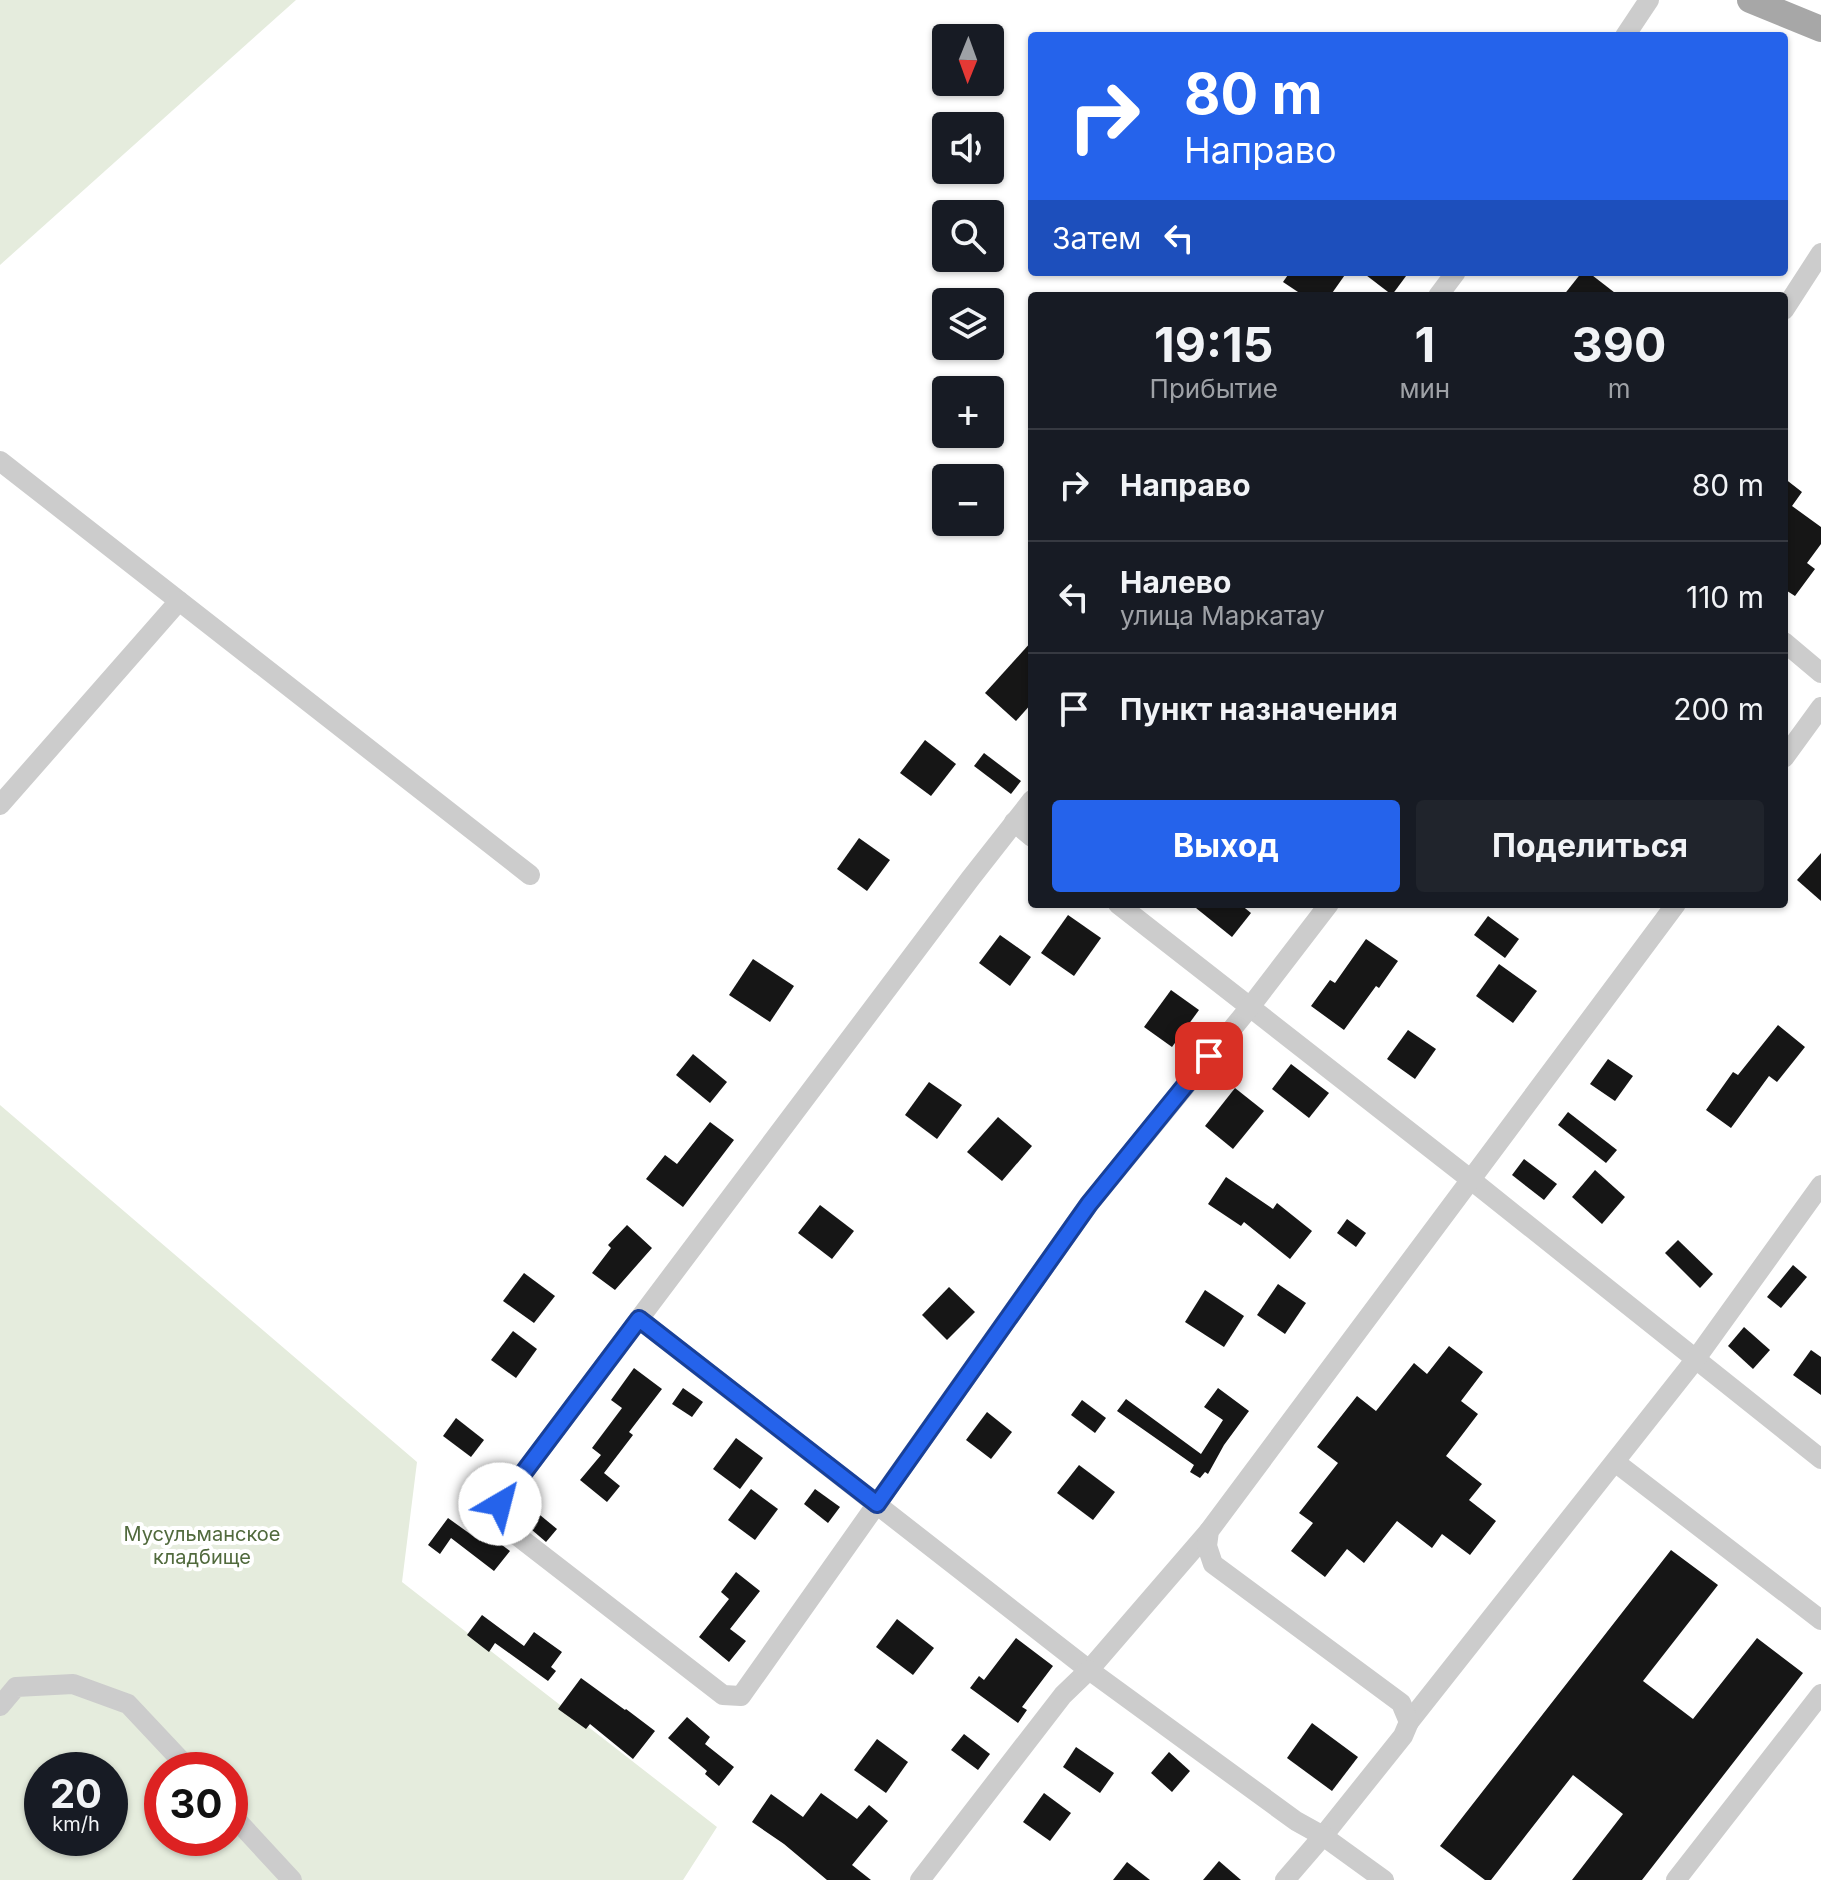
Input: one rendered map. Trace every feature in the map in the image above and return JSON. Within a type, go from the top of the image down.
[{"type":"main road","points":[[1750,0],[1821,29]]},
{"type":"street","points":[[1628,32],[1649,0]]},
{"type":"street","points":[[1788,304],[1821,253]]},
{"type":"street","points":[[0,461],[530,875]]},
{"type":"street","points":[[0,805],[179,601]]},
{"type":"street","points":[[1788,645],[1821,673]]},
{"type":"street","points":[[1788,752],[1821,707]]},
{"type":"street","points":[[1028,805],[493,1517],[723,1695],[741,1696],[1089,1204],[1250,1007],[1326,908]]},
{"type":"street","points":[[1014,822],[1028,834]]},
{"type":"street","points":[[1123,908],[1821,1459]]},
{"type":"street","points":[[920,1880],[1063,1695],[1089,1670],[1209,1531],[1673,908]]},
{"type":"street","points":[[1285,1880],[1403,1736],[1409,1722],[1695,1360],[1821,1185]]},
{"type":"street","points":[[639,1319],[1089,1670],[1296,1821],[1323,1836],[1384,1880]]},
{"type":"street","points":[[1615,1462],[1821,1620]]},
{"type":"street","points":[[1209,1531],[1207,1546],[1213,1564],[1401,1703],[1409,1722]]},
{"type":"street","points":[[0,1706],[16,1687],[73,1684],[128,1704],[173,1752]]},
{"type":"street","points":[[1676,1880],[1813,1722],[1821,1694]]},
{"type":"street","points":[[248,1832],[292,1880]]},
{"type":"green space","points":[[0,0],[296,0],[0,265]]},
{"type":"green space","name":"Мусульманское кладбище","points":[[0,1105],[417,1462],[402,1582],[717,1827],[683,1880],[0,1880]]},
{"type":"building","points":[[1287,276],[1344,276],[1333,292],[1298,292],[1283,282]]},
{"type":"building","points":[[1367,276],[1406,276],[1394,292],[1388,292]]},
{"type":"building","points":[[1579,276],[1593,276],[1614,292],[1566,292]]},
{"type":"building","points":[[1788,481],[1802,492],[1792,506],[1821,527],[1821,544],[1807,563],[1815,569],[1795,596],[1788,592]]},
{"type":"building","points":[[1028,645],[1028,708],[1016,721],[985,693]]},
{"type":"building","points":[[925,740],[956,764],[931,796],[900,773]]},
{"type":"building","points":[[984,753],[1021,781],[1011,794],[974,766]]},
{"type":"building","points":[[859,838],[890,860],[867,891],[837,869]]},
{"type":"building","points":[[1821,853],[1821,901],[1797,880]]},
{"type":"building","points":[[1196,908],[1245,908],[1251,913],[1232,937]]},
{"type":"building","points":[[1068,915],[1101,938],[1074,976],[1041,953]]},
{"type":"building","points":[[1488,916],[1519,939],[1505,958],[1474,935]]},
{"type":"building","points":[[1000,935],[1031,957],[1010,986],[979,963]]},
{"type":"building","points":[[1366,939],[1398,961],[1344,1030],[1311,1006],[1330,980],[1335,983]]},
{"type":"building","points":[[753,959],[794,986],[770,1022],[729,995]]},
{"type":"building","points":[[1499,964],[1537,991],[1513,1023],[1476,996]]},
{"type":"building","points":[[1171,990],[1199,1010],[1172,1047],[1144,1027]]},
{"type":"building","points":[[1778,1025],[1805,1047],[1777,1082],[1769,1076],[1731,1128],[1706,1110],[1733,1072],[1738,1075]]},
{"type":"building","points":[[1408,1030],[1436,1049],[1415,1079],[1387,1059]]},
{"type":"building","points":[[693,1054],[727,1082],[710,1103],[676,1075]]},
{"type":"building","points":[[1608,1059],[1633,1076],[1615,1101],[1590,1084]]},
{"type":"building","points":[[1291,1064],[1329,1093],[1309,1118],[1272,1089]]},
{"type":"building","points":[[929,1082],[962,1105],[937,1139],[905,1115]]},
{"type":"building","points":[[1235,1088],[1264,1111],[1233,1149],[1205,1126]]},
{"type":"building","points":[[1568,1112],[1617,1150],[1606,1163],[1558,1125]]},
{"type":"building","points":[[998,1117],[1032,1146],[1002,1181],[967,1152]]},
{"type":"building","points":[[710,1122],[734,1140],[683,1207],[646,1179],[665,1155],[677,1164]]},
{"type":"building","points":[[1524,1159],[1557,1184],[1544,1200],[1512,1175]]},
{"type":"building","points":[[1595,1170],[1625,1197],[1602,1224],[1572,1197]]},
{"type":"building","points":[[1226,1177],[1273,1209],[1277,1203],[1312,1231],[1290,1259],[1244,1222],[1241,1226],[1208,1204]]},
{"type":"building","points":[[820,1205],[854,1231],[832,1259],[798,1233]]},
{"type":"building","points":[[1347,1219],[1366,1233],[1356,1247],[1337,1233]]},
{"type":"building","points":[[627,1225],[652,1248],[615,1290],[592,1273],[611,1248],[608,1245]]},
{"type":"building","points":[[1678,1240],[1713,1274],[1700,1288],[1665,1253]]},
{"type":"building","points":[[1793,1265],[1807,1277],[1781,1308],[1767,1297]]},
{"type":"building","points":[[524,1273],[555,1296],[534,1323],[503,1301]]},
{"type":"building","points":[[1278,1284],[1306,1303],[1285,1334],[1257,1315]]},
{"type":"building","points":[[949,1287],[975,1312],[947,1340],[922,1315]]},
{"type":"building","points":[[1205,1290],[1244,1316],[1224,1347],[1185,1322]]},
{"type":"building","points":[[1744,1327],[1770,1350],[1753,1369],[1728,1346]]},
{"type":"building","points":[[513,1331],[537,1349],[516,1378],[491,1360]]},
{"type":"building","points":[[1449,1346],[1483,1372],[1461,1401],[1478,1414],[1446,1456],[1482,1484],[1469,1500],[1496,1521],[1470,1555],[1442,1534],[1432,1548],[1397,1521],[1364,1563],[1347,1549],[1325,1577],[1291,1551],[1313,1523],[1299,1513],[1338,1463],[1317,1447],[1357,1396],[1376,1411],[1414,1363],[1427,1374]]},
{"type":"building","points":[[1811,1350],[1821,1357],[1821,1395],[1793,1375]]},
{"type":"building","points":[[634,1368],[662,1389],[629,1432],[633,1435],[604,1473],[620,1486],[607,1502],[580,1480],[601,1455],[592,1448],[622,1408],[611,1400]]},
{"type":"building","points":[[683,1388],[703,1402],[692,1417],[672,1404]]},
{"type":"building","points":[[1218,1388],[1249,1411],[1224,1445],[1208,1474],[1205,1472],[1200,1478],[1190,1472],[1194,1465],[1117,1411],[1126,1399],[1201,1454],[1223,1420],[1204,1407]]},
{"type":"building","points":[[1082,1400],[1106,1418],[1095,1433],[1071,1415]]},
{"type":"building","points":[[987,1412],[1012,1432],[991,1459],[966,1440]]},
{"type":"building","points":[[456,1418],[484,1440],[471,1457],[443,1436]]},
{"type":"building","points":[[736,1438],[763,1458],[740,1489],[713,1469]]},
{"type":"building","points":[[1079,1465],[1115,1492],[1093,1520],[1057,1493]]},
{"type":"building","points":[[751,1489],[778,1509],[755,1540],[728,1520]]},
{"type":"building","points":[[815,1489],[840,1507],[828,1523],[804,1504]]},
{"type":"building","points":[[529,1506],[557,1529],[546,1542],[518,1518]]},
{"type":"building","points":[[448,1518],[480,1541],[486,1533],[510,1551],[494,1571],[451,1538],[440,1554],[428,1545]]},
{"type":"building","points":[[1671,1550],[1718,1585],[1643,1681],[1693,1719],[1757,1638],[1803,1673],[1642,1880],[1572,1880],[1623,1814],[1573,1775],[1491,1880],[1485,1880],[1440,1846]]},
{"type":"building","points":[[736,1572],[760,1591],[730,1629],[746,1641],[729,1662],[699,1637],[729,1599],[721,1592]]},
{"type":"building","points":[[482,1615],[524,1646],[534,1632],[562,1652],[551,1667],[556,1671],[548,1681],[495,1643],[489,1652],[467,1635]]},
{"type":"building","points":[[897,1619],[934,1648],[913,1675],[876,1647]]},
{"type":"building","points":[[1016,1638],[1053,1666],[1022,1707],[1027,1710],[1018,1723],[970,1688],[979,1676],[984,1680]]},
{"type":"building","points":[[581,1678],[655,1731],[633,1759],[590,1724],[586,1729],[558,1709]]},
{"type":"building","points":[[687,1717],[710,1737],[705,1744],[734,1767],[719,1786],[705,1774],[707,1771],[668,1738]]},
{"type":"building","points":[[1312,1723],[1358,1757],[1332,1791],[1287,1758]]},
{"type":"building","points":[[964,1734],[990,1754],[978,1770],[951,1750]]},
{"type":"building","points":[[877,1739],[908,1762],[886,1793],[854,1770]]},
{"type":"building","points":[[1076,1747],[1114,1773],[1100,1793],[1063,1767]]},
{"type":"building","points":[[1169,1752],[1190,1771],[1172,1792],[1151,1773]]},
{"type":"building","points":[[821,1793],[857,1819],[869,1805],[888,1821],[852,1865],[871,1880],[827,1880],[752,1822],[771,1794],[803,1817]]},
{"type":"building","points":[[1044,1793],[1071,1813],[1050,1841],[1023,1822]]},
{"type":"building","points":[[1219,1861],[1241,1880],[1203,1880]]},
{"type":"building","points":[[1127,1862],[1150,1880],[1113,1880]]},
{"type":"route","points":[[500,1504],[639,1319],[877,1504],[1089,1204],[1209,1056]]}]
